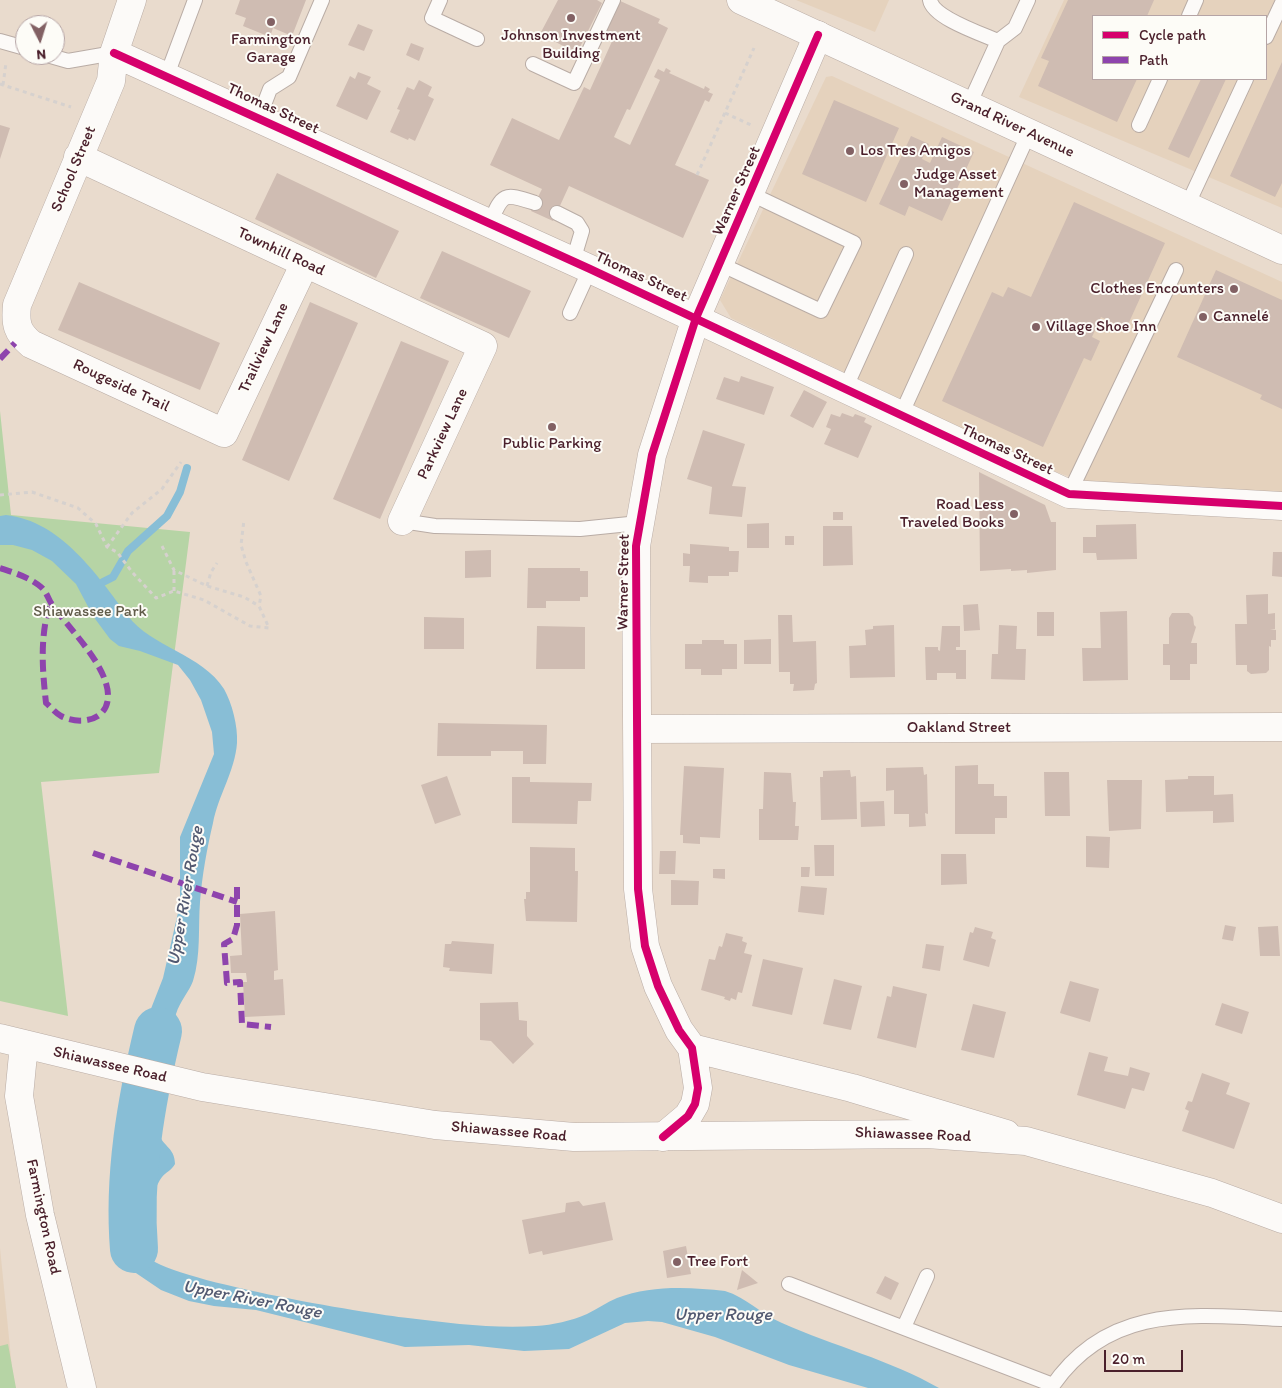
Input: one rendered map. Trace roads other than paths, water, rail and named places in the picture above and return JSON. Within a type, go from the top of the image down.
[{"type":"street","name":"School Street","points":[[21,335],[9,310],[111,81],[114,53],[132,0]]},
{"type":"street","name":"Grand River Avenue","points":[[747,1],[1282,250]]},
{"type":"street","name":"Warner Street","points":[[664,1137],[688,1116],[695,1104],[698,1088],[692,1048],[679,1030],[658,986],[645,946],[638,889],[636,546],[639,524],[652,455],[696,318],[818,35]]},
{"type":"street","name":"Thomas Street","points":[[114,53],[167,75],[582,265],[1069,494],[1282,506]]},
{"type":"street","name":"Townhill Road","points":[[78,157],[483,346]]},
{"type":"street","name":"Trailview Lane","points":[[224,433],[305,263]]},
{"type":"street","name":"Rougeside Trail","points":[[21,335],[31,344],[224,433]]},
{"type":"street","name":"Parkview Lane","points":[[402,521],[483,346]]},
{"type":"street","name":"Oakland Street","points":[[636,729],[1282,727]]},
{"type":"street","name":"Shiawassee Road","points":[[12,1041],[202,1087],[435,1125],[574,1137],[917,1134],[1026,1140]]},
{"type":"street","name":"Farmington Road","points":[[12,1041],[19,1096],[40,1215],[82,1388]]},
{"type":"street","name":"Shiawassee Road","points":[[692,1048],[852,1088],[1212,1193],[1282,1219]]},
{"type":"lane","points":[[167,75],[196,0]]},
{"type":"lane","points":[[258,118],[270,89],[289,77],[322,0]]},
{"type":"lane","points":[[440,0],[432,18],[477,39]]},
{"type":"lane","points":[[533,64],[574,83],[613,0]]},
{"type":"lane","points":[[930,0],[931,4],[943,16],[998,42]]},
{"type":"lane","points":[[969,105],[998,42],[1015,28],[1028,0]]},
{"type":"lane","points":[[1189,15],[1196,0]]},
{"type":"lane","points":[[1267,36],[1282,3]]},
{"type":"lane","points":[[65,60],[114,53]]},
{"type":"lane","points":[[1139,125],[1160,80]]},
{"type":"lane","points":[[1187,206],[1246,80]]},
{"type":"lane","points":[[901,415],[1029,133]]},
{"type":"lane","points":[[720,264],[822,311],[854,243],[751,194]]},
{"type":"lane","points":[[490,223],[497,206],[504,198],[512,195],[535,203]]},
{"type":"lane","points":[[557,213],[577,223],[582,232],[582,265],[570,313]]},
{"type":"lane","points":[[846,389],[906,254]]},
{"type":"lane","points":[[1069,494],[1176,270]]},
{"type":"lane","points":[[402,521],[435,526],[580,529],[639,524]]},
{"type":"lane","points":[[904,1328],[927,1276]]},
{"type":"lane","points":[[789,1284],[1052,1387],[1084,1350],[1123,1327],[1169,1316],[1282,1319]]},
{"type":"water","name":"Upper Rouge","points":[[6,515],[26,519],[61,539],[76,552],[104,584],[138,627],[203,667],[215,677],[227,695],[235,722],[237,736],[236,753],[215,813],[205,862],[200,902],[196,971],[176,1014],[162,1089],[159,1131],[162,1140],[173,1153],[175,1164],[158,1183],[146,1215],[143,1248],[146,1255],[161,1265],[226,1285],[312,1303],[455,1324],[520,1327],[549,1325],[575,1319],[617,1298],[643,1291],[684,1288],[725,1291],[740,1297],[782,1323],[882,1361],[939,1388],[868,1388],[789,1365],[715,1337],[662,1322],[625,1323],[569,1349],[524,1351],[469,1345],[405,1347],[256,1310],[214,1306],[189,1301],[161,1290],[130,1269],[118,1240],[114,1216],[115,1205],[121,1193],[144,1175],[149,1163],[150,1149],[142,1071],[145,1024],[163,978],[180,904],[180,837],[214,754],[212,732],[201,700],[190,680],[178,665],[140,651],[119,646],[110,639],[93,616],[76,584],[52,561],[32,550],[13,545],[0,545],[0,516]]},
{"type":"waterway","points":[[103,582],[113,577],[128,551],[167,516],[180,492],[187,468]]},
{"type":"waterway","name":"Upper River Rouge","points":[[134,1249],[133,1194],[137,1139],[158,1031]]},
{"type":"place","name":"Johnson Investment Building","points":[[571,18]]},
{"type":"place","name":"Farmington Garage","points":[[271,22]]},
{"type":"place","name":"Los Tres Amigos","points":[[850,151]]},
{"type":"place","name":"Judge Asset Management","points":[[904,184]]},
{"type":"place","name":"Clothes Encounters","points":[[1234,289]]},
{"type":"place","name":"Cannelé","points":[[1203,317]]},
{"type":"place","name":"Village Shoe Inn","points":[[1036,327]]},
{"type":"place","name":"Public Parking","points":[[552,427]]},
{"type":"place","name":"Road Less Traveled Books","points":[[1014,514]]},
{"type":"place","name":"Tree Fort","points":[[677,1262]]},
{"type":"park label","name":"Shiawassee Park","points":[[90,612]]}]
